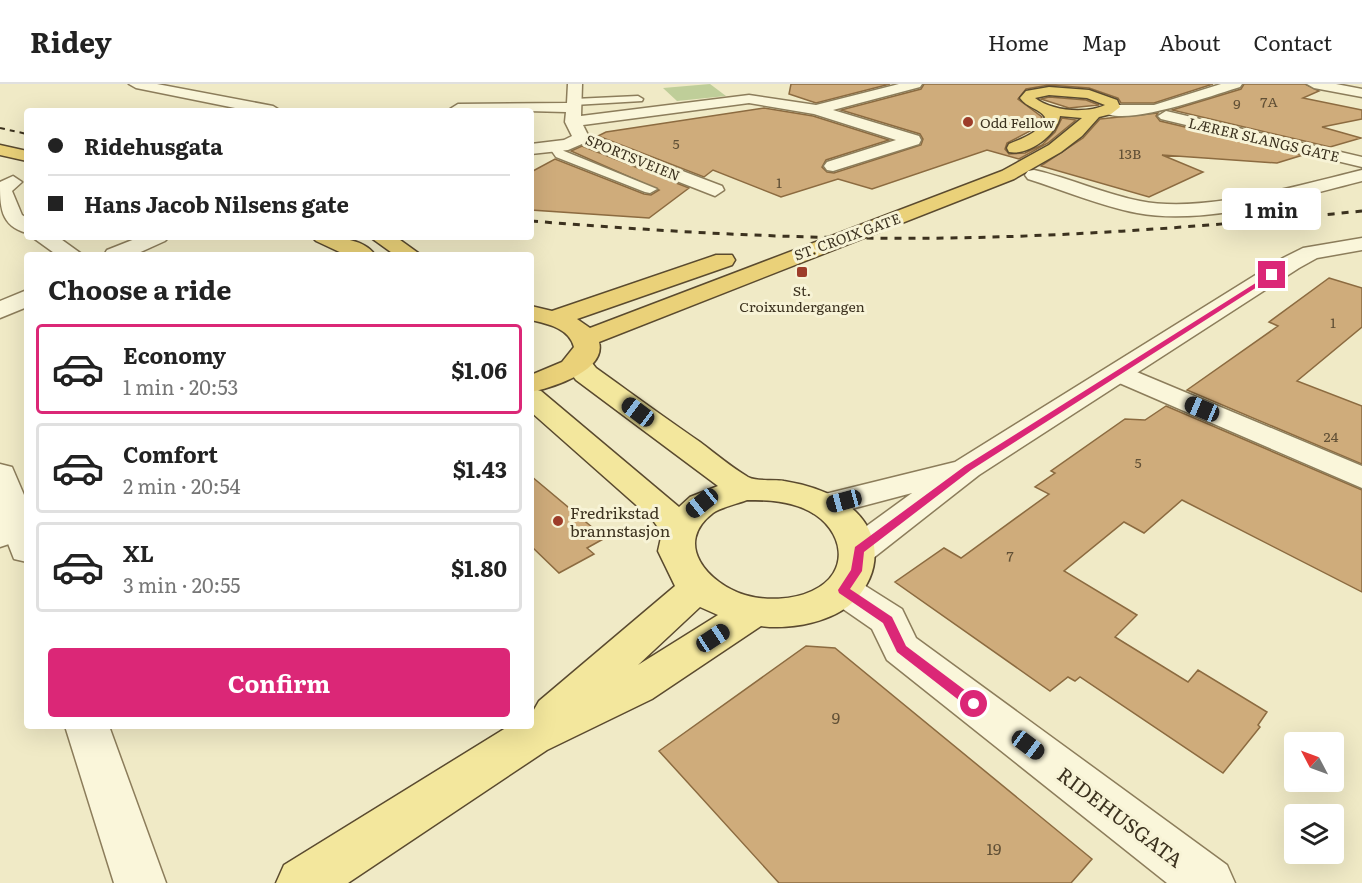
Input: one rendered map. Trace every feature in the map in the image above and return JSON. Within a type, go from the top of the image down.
[{"type":"highway","points":[[1051,95],[1098,100]]},
{"type":"highway","points":[[1051,95],[1098,100]]},
{"type":"highway","points":[[995,158],[1041,135],[1050,127],[1053,117],[1051,95]]},
{"type":"highway","name":"ST. CROIX GATE","points":[[534,383],[553,379],[582,351],[1008,175],[1050,152],[1077,133],[1098,100]]},
{"type":"highway","points":[[0,150],[24,155]]},
{"type":"highway","points":[[918,190],[976,167]]},
{"type":"highway","points":[[330,240],[357,252]]},
{"type":"highway","points":[[386,240],[405,252]]},
{"type":"highway","points":[[558,317],[754,250]]},
{"type":"highway","points":[[534,295],[588,296],[651,286]]},
{"type":"highway","points":[[534,313],[558,317],[577,326],[582,351]]},
{"type":"main road","points":[[582,351],[586,374],[743,489]]},
{"type":"main road","points":[[534,400],[664,511],[678,530]]},
{"type":"main road","points":[[743,489],[772,489],[800,494],[825,506],[848,525],[859,550],[856,571],[843,590],[826,602],[804,611],[778,614],[752,613],[722,603],[697,588],[677,560],[678,530],[687,515],[702,503],[721,494],[743,489]]},
{"type":"main road","points":[[531,736],[697,588]]},
{"type":"main road","points":[[302,883],[531,736],[637,687],[752,613]]},
{"type":"street","points":[[136,84],[258,108]]},
{"type":"street","points":[[534,149],[568,145],[575,117],[575,84]]},
{"type":"street","points":[[816,110],[915,84]]},
{"type":"street","points":[[1098,100],[1130,111],[1168,111],[1236,84]]},
{"type":"street","points":[[1314,84],[1362,93]]},
{"type":"street","points":[[575,117],[739,99],[816,110],[913,140],[833,166]]},
{"type":"street","name":"LÆRER SLANGS GATE","points":[[1168,111],[1362,162]]},
{"type":"street","name":"SPORTSVEIEN","points":[[534,114],[575,117],[715,190]]},
{"type":"street","points":[[1034,176],[1138,207],[1174,211],[1271,199],[1357,180]]},
{"type":"street","points":[[13,182],[2,189],[13,218],[24,225]]},
{"type":"street","points":[[48,240],[67,252]]},
{"type":"street","points":[[123,252],[151,240]]},
{"type":"street","points":[[859,550],[968,468],[1291,262],[1311,253],[1362,244]]},
{"type":"street","points":[[0,311],[24,299]]},
{"type":"street","points":[[1120,373],[1362,478]]},
{"type":"street","points":[[825,506],[968,468]]},
{"type":"street","points":[[0,474],[18,534]]},
{"type":"street","name":"RIDEHUSGATA","points":[[843,590],[888,620],[901,649],[1209,883]]},
{"type":"street","points":[[88,729],[140,883]]},
{"type":"lane","points":[[575,117],[638,99]]},
{"type":"lane","points":[[555,147],[560,153],[650,189]]},
{"type":"green space","points":[[710,84],[726,96],[677,101],[663,88]]},
{"type":"building","points":[[791,84],[890,84],[816,103],[789,94]]},
{"type":"building","points":[[924,84],[1213,84],[1154,103],[1121,103],[1118,98],[1089,88],[1049,85],[1026,89],[1018,99],[1042,117],[1034,129],[1007,143],[1005,149],[1009,154],[1025,153],[1042,145],[1055,132],[1062,118],[1076,120],[1048,143],[1019,159],[987,150],[872,189],[838,179],[781,197],[713,170],[704,177],[598,136],[606,132],[764,108],[813,116],[889,140],[826,160],[822,167],[827,172],[834,173],[921,145],[923,139],[920,134],[841,110],[921,89]]},
{"type":"building","points":[[1244,84],[1305,84],[1319,91],[1303,98],[1362,110],[1362,119],[1322,127],[1361,138],[1330,147],[1172,110],[1241,89]]},
{"type":"building","points":[[1049,97],[1086,100],[1099,105],[1069,108],[1041,99]]},
{"type":"building","points":[[1158,113],[1156,116],[1160,121],[1303,155],[1277,163],[1162,155],[1203,172],[1149,197],[1041,166],[1083,138],[1100,119]]},
{"type":"building","points":[[582,146],[689,188],[649,218],[534,210],[534,170],[555,159],[644,194],[651,195],[659,190],[571,151]]},
{"type":"building","points":[[1329,278],[1362,288],[1362,327],[1297,381],[1362,406],[1362,464],[1187,390],[1278,326],[1269,322]]},
{"type":"building","points":[[1166,406],[1362,490],[1362,592],[1182,500],[1144,533],[1124,522],[1064,571],[1137,615],[1115,637],[1188,682],[1198,670],[1267,712],[1258,725],[1260,727],[1223,773],[1080,677],[1075,681],[1068,677],[1050,691],[895,582],[944,548],[961,558],[1049,494],[1035,487],[1055,473],[1051,471],[1125,419],[1145,420]]},
{"type":"building","name":"Fredrikstad brannstasjon","points":[[534,479],[605,538],[587,548],[594,554],[559,573],[534,549]]},
{"type":"building","points":[[806,646],[835,648],[1092,859],[1071,883],[779,883],[659,751]]},
{"type":"railway","points":[[0,128],[24,133]]},
{"type":"railway","points":[[534,221],[739,234],[843,238],[947,238],[1155,229],[1362,211]]},
{"type":"place","name":"Odd Fellow","points":[[968,122]]},
{"type":"place","name":"St. Croixundergangen","points":[[802,272]]},
{"type":"place","name":"Fredrikstad brannstasjon","points":[[558,521]]},
{"type":"route","points":[[974,704],[901,649],[888,620],[843,590],[856,571],[859,550],[968,468],[1162,347],[1272,275]]}]
